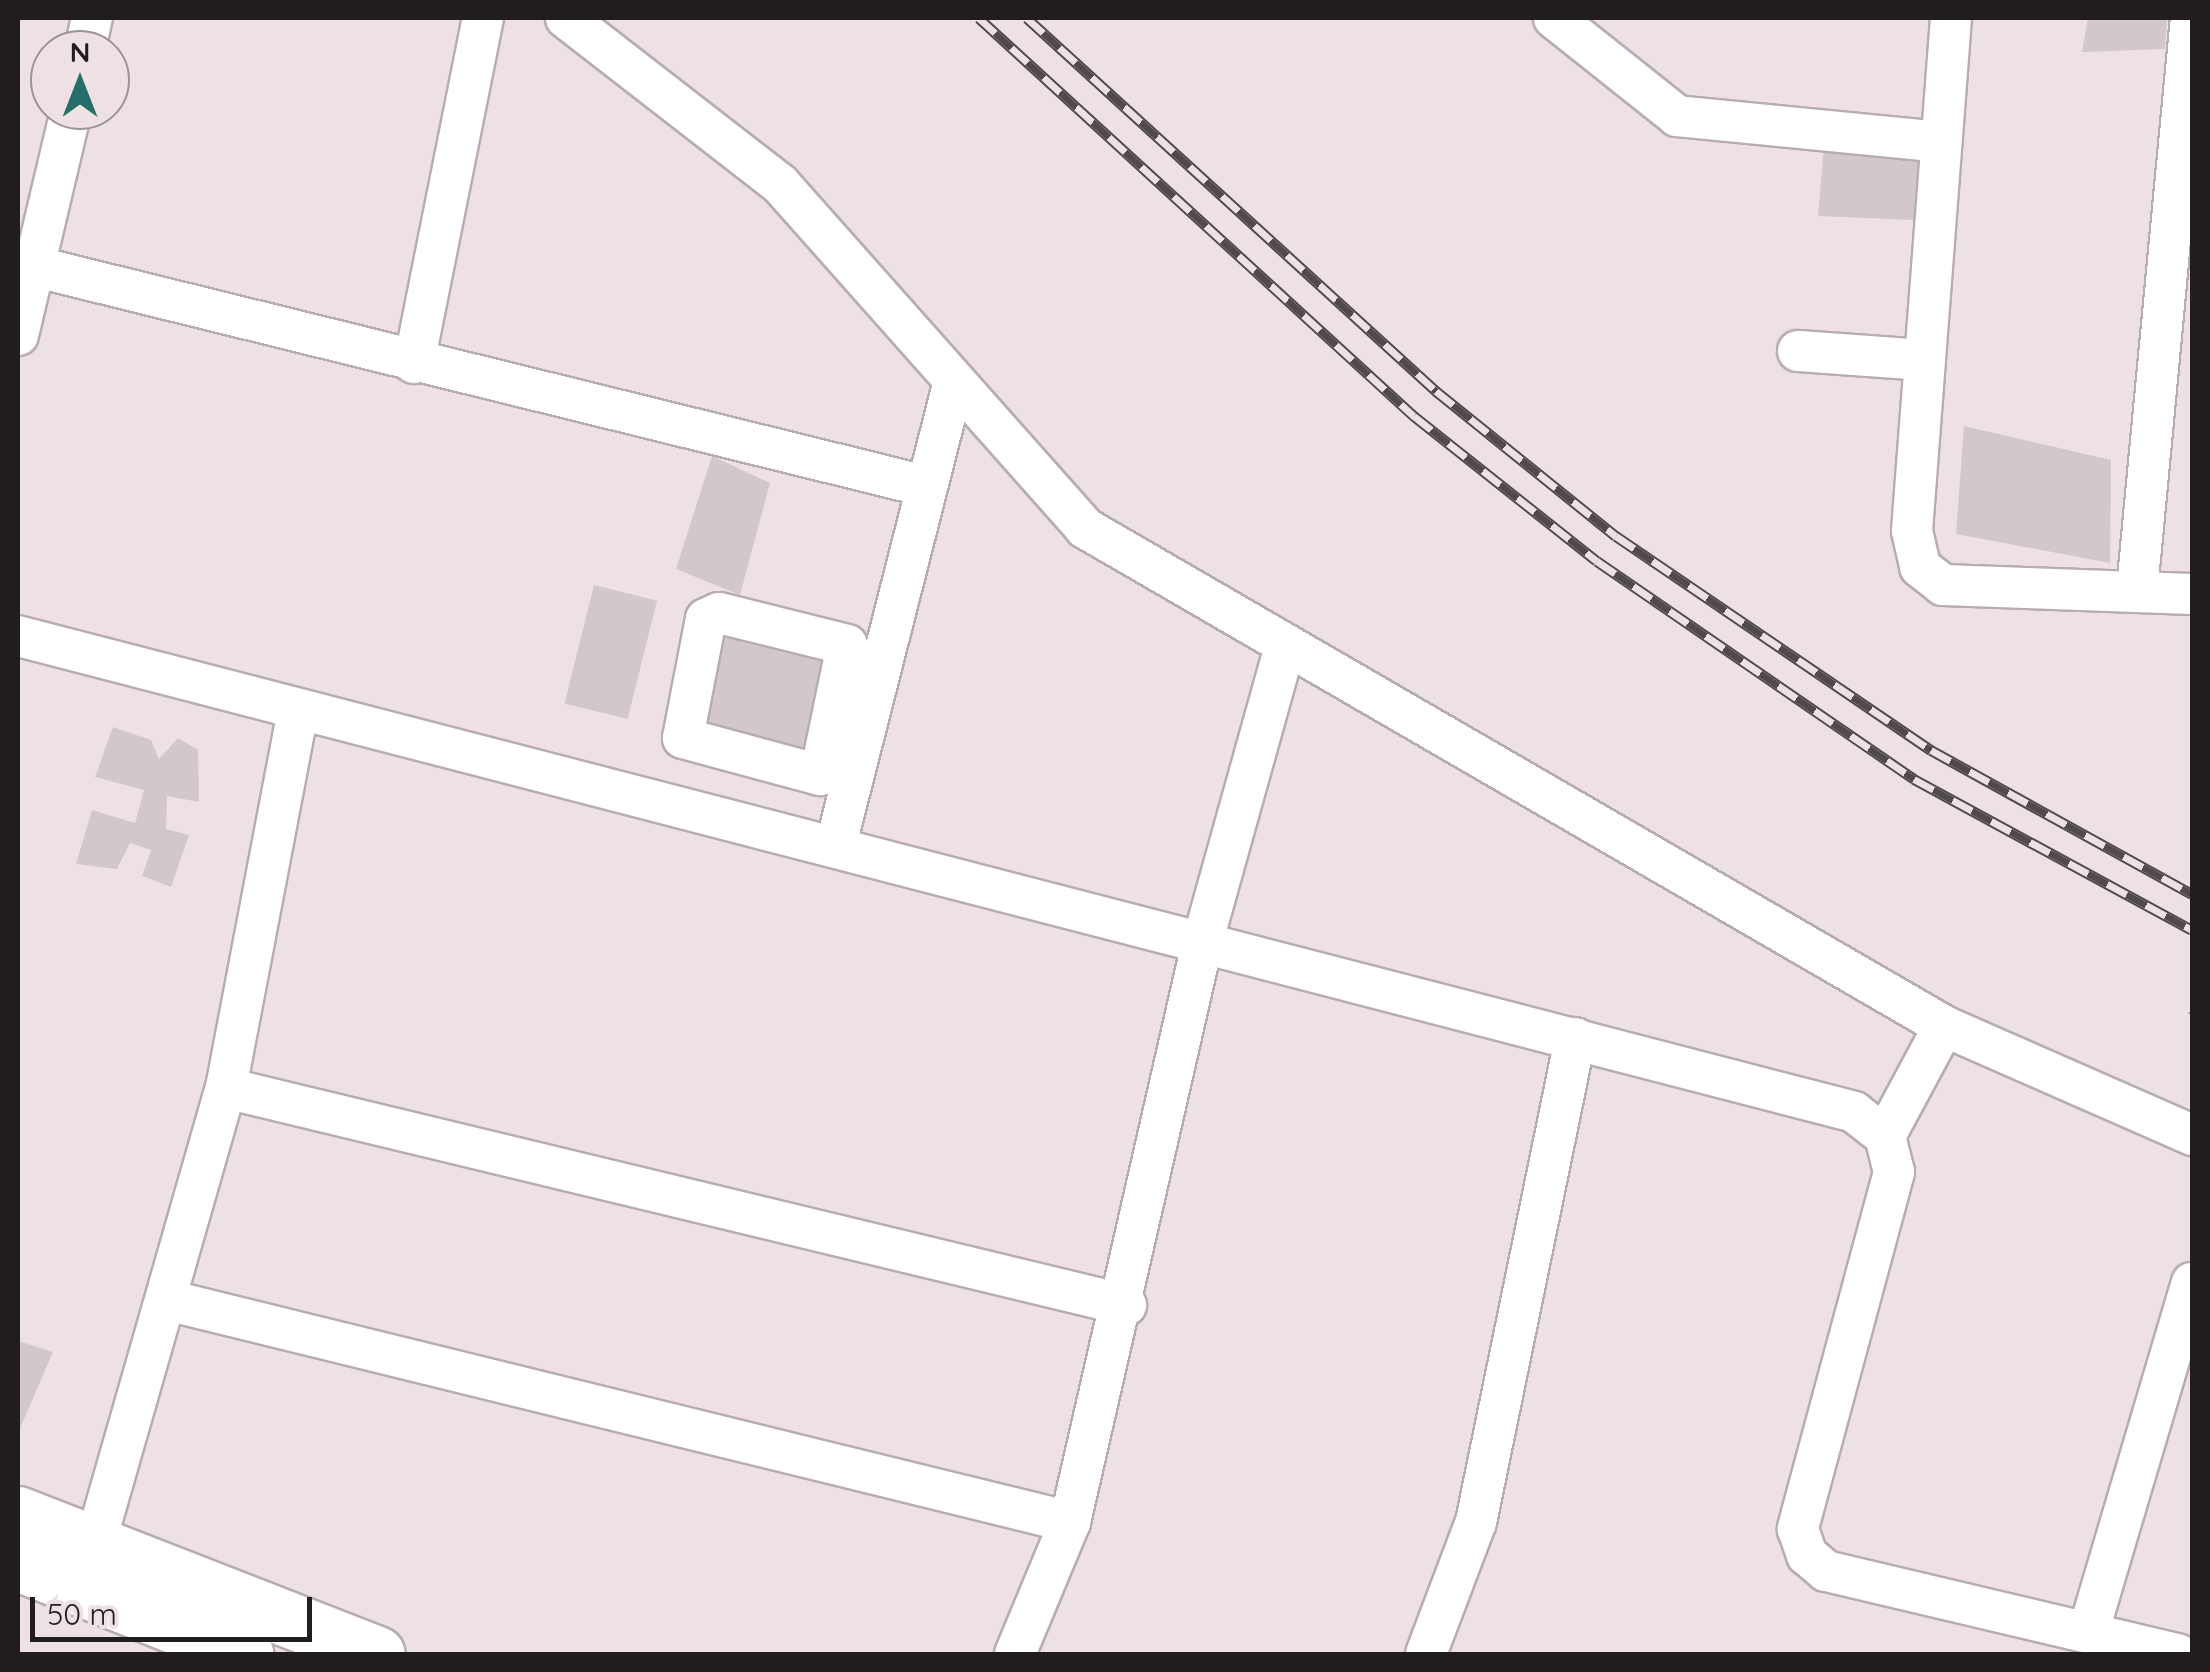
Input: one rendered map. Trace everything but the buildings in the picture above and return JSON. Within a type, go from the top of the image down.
[{"type":"street","points":[[414,363],[483,18]]},
{"type":"street","points":[[566,18],[780,184],[953,386],[1086,528],[1284,650],[1944,1026],[2192,1135]]},
{"type":"street","points":[[1554,18],[1677,116],[1941,142]]},
{"type":"street","points":[[1952,18],[1912,531],[1920,567],[1942,585],[2192,594]]},
{"type":"street","points":[[2137,590],[2191,18]]},
{"type":"street","points":[[18,336],[67,130]]},
{"type":"street","points":[[36,267],[925,486]]},
{"type":"street","points":[[1798,351],[1924,360]]},
{"type":"street","points":[[820,840],[820,775],[858,685],[925,486],[953,386]]},
{"type":"street","points":[[820,775],[683,738],[706,619],[719,613],[844,643],[858,685],[820,840]]},
{"type":"street","points":[[18,636],[298,712],[820,840],[1854,1112],[1885,1136],[1894,1172],[1798,1529],[1807,1555],[1826,1571],[2178,1654]]},
{"type":"street","points":[[1015,1654],[1070,1522],[1126,1305],[1203,940],[1284,650]]},
{"type":"street","points":[[96,1544],[171,1301],[226,1088],[298,712]]},
{"type":"street","points":[[1885,1136],[1944,1026]]},
{"type":"street","points":[[1426,1654],[1476,1522],[1575,1038]]},
{"type":"street","points":[[226,1088],[1126,1305]]},
{"type":"street","points":[[2089,1630],[2192,1283]]},
{"type":"street","points":[[171,1301],[1070,1522]]},
{"type":"street","points":[[18,1514],[377,1654]]},
{"type":"street","points":[[18,1563],[245,1654]]},
{"type":"railway","points":[[979,18],[1414,416],[1597,561],[1914,779],[2192,930]]},
{"type":"railway","points":[[1027,18],[1436,391],[1616,536],[1931,750],[2192,894]]}]
